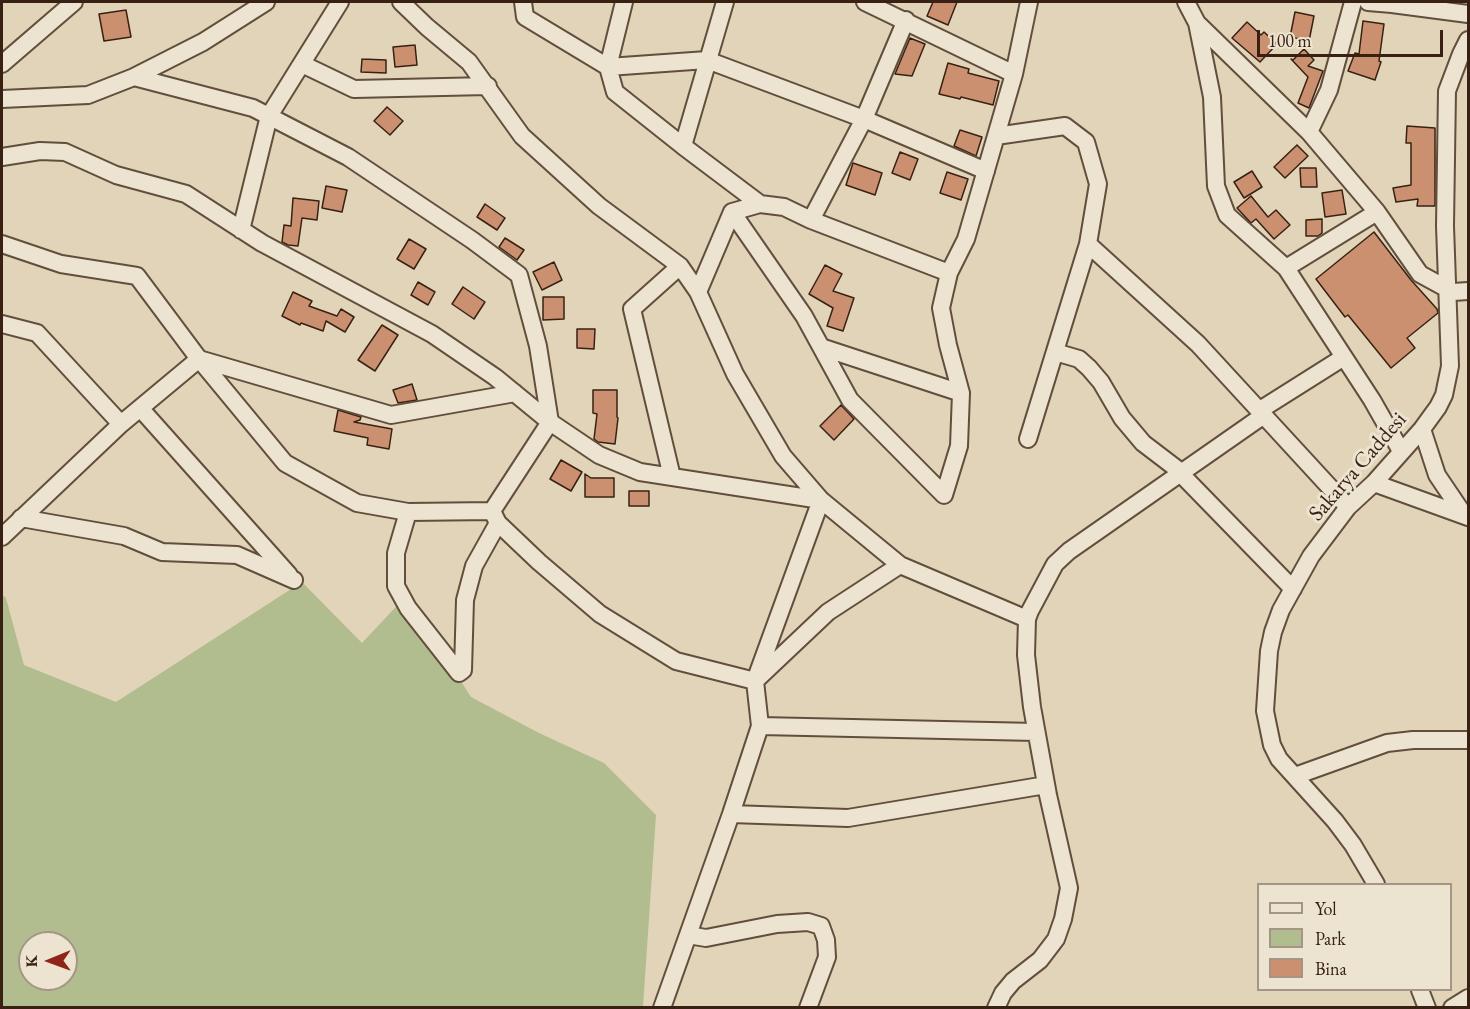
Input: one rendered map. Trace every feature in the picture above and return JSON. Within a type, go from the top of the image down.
[{"type":"street","points":[[2,64],[74,2]]},
{"type":"street","points":[[2,99],[88,95],[134,77],[203,42],[266,2]]},
{"type":"street","points":[[241,230],[269,116],[340,2]]},
{"type":"street","points":[[401,2],[469,62],[522,136],[599,206],[680,266],[698,292],[735,374],[783,456],[821,500],[900,565],[1027,619]]},
{"type":"street","points":[[523,2],[525,18],[608,67],[706,60],[864,118],[986,171]]},
{"type":"street","points":[[624,2],[608,67],[615,92],[760,204]]},
{"type":"street","points":[[683,146],[706,60],[725,2]]},
{"type":"street","points":[[866,2],[1014,74]]},
{"type":"street","points":[[732,212],[804,316],[850,400],[944,495],[960,446],[961,393],[940,308],[950,273],[966,239],[986,171],[1014,74],[1029,2]]},
{"type":"street","points":[[1186,2],[1197,23],[1212,97],[1216,186],[1227,215],[1286,268],[1401,451]]},
{"type":"street","points":[[1309,132],[1329,90],[1353,2]]},
{"type":"street","points":[[1368,2],[1396,3],[1468,14]]},
{"type":"street","points":[[811,220],[864,118],[906,20]]},
{"type":"street","points":[[1197,23],[1309,132],[1377,212],[1420,274],[1453,292],[1468,291]]},
{"type":"street","name":"Sakarya Caddesi","points":[[1375,883],[1353,845],[1279,759],[1272,745],[1265,711],[1269,651],[1281,610],[1311,556],[1348,507],[1374,483],[1422,429],[1438,407],[1448,381],[1445,226],[1447,91],[1466,50]]},
{"type":"street","points":[[302,64],[354,89],[488,86]]},
{"type":"street","points":[[134,77],[253,108],[269,116],[348,157],[472,240],[519,275],[538,346],[550,422],[495,517],[474,567],[465,600],[462,634],[463,670],[459,673],[408,608],[396,586],[396,553],[408,512]]},
{"type":"street","points":[[996,136],[1065,126],[1086,142],[1098,184],[1088,244],[1028,439]]},
{"type":"street","points":[[2,157],[39,151],[65,152],[116,175],[186,194],[262,243],[432,334],[515,393],[550,422],[599,454],[640,472],[821,500]]},
{"type":"street","points":[[732,212],[760,204],[783,207],[950,273]]},
{"type":"street","points":[[698,292],[732,212]]},
{"type":"street","points":[[1286,268],[1377,212]]},
{"type":"street","points":[[2,244],[61,264],[137,276],[199,359],[285,463],[357,503],[408,512],[495,517],[539,562],[600,614],[676,661],[755,681]]},
{"type":"street","points":[[1088,244],[1198,344],[1348,507]]},
{"type":"street","points":[[672,477],[632,309],[680,266]]},
{"type":"street","points":[[2,324],[37,333],[121,424]]},
{"type":"street","points":[[821,347],[961,393]]},
{"type":"street","points":[[1055,352],[1079,359],[1089,368],[1101,382],[1122,418],[1143,443],[1180,473],[1293,589]]},
{"type":"street","points":[[996,1008],[1003,993],[1013,981],[1040,960],[1056,939],[1063,919],[1068,888],[1036,732],[1026,655],[1027,619],[1055,564],[1069,551],[1344,357]]},
{"type":"street","points":[[199,359],[392,415],[515,393]]},
{"type":"street","points":[[2,537],[121,424],[199,359]]},
{"type":"street","points":[[21,518],[124,536],[162,552],[237,555],[294,580],[140,408]]},
{"type":"street","points":[[1422,429],[1437,475],[1466,516]]},
{"type":"street","points":[[1374,483],[1466,516]]},
{"type":"street","points":[[662,1008],[760,726],[755,681],[821,500]]},
{"type":"street","points":[[755,681],[828,612],[900,565]]},
{"type":"street","points":[[760,726],[1036,732]]},
{"type":"street","points":[[1295,776],[1387,743],[1413,740],[1468,740]]},
{"type":"street","points":[[731,814],[848,818],[1046,785]]},
{"type":"street","points":[[688,935],[706,938],[777,924],[808,922],[821,926],[826,940],[827,957],[810,1002]]},
{"type":"street","points":[[1420,991],[1427,1008]]},
{"type":"street","points":[[1452,1008],[1468,998]]},
{"type":"green space","points":[[302,582],[362,643],[406,596],[471,697],[539,733],[604,763],[656,815],[643,1007],[2,1007],[2,595],[6,598],[24,665],[116,702]]},
{"type":"building","points":[[933,2],[957,2],[948,25],[927,16]]},
{"type":"building","points":[[126,10],[131,37],[104,41],[99,14]]},
{"type":"building","points":[[1295,12],[1314,16],[1309,41],[1290,37]]},
{"type":"building","points":[[1363,21],[1384,24],[1379,61],[1381,62],[1375,80],[1348,71],[1355,53],[1359,54]]},
{"type":"building","points":[[1247,22],[1261,35],[1264,32],[1277,44],[1260,62],[1232,38]]},
{"type":"building","points":[[910,38],[925,44],[912,76],[895,74]]},
{"type":"building","points":[[415,45],[417,65],[395,67],[393,47]]},
{"type":"building","points":[[1304,49],[1314,60],[1308,66],[1323,71],[1309,108],[1298,103],[1308,77],[1291,59],[1293,60]]},
{"type":"building","points":[[362,59],[386,60],[386,73],[361,72]]},
{"type":"building","points":[[948,63],[969,69],[968,73],[999,81],[993,105],[939,94]]},
{"type":"building","points":[[387,107],[403,121],[390,135],[374,121]]},
{"type":"building","points":[[1407,126],[1435,128],[1435,206],[1417,206],[1418,199],[1396,202],[1393,188],[1411,185],[1411,143],[1406,143]]},
{"type":"building","points":[[960,130],[982,137],[976,156],[954,146]]},
{"type":"building","points":[[1297,145],[1308,156],[1285,178],[1274,167]]},
{"type":"building","points":[[900,152],[918,159],[910,180],[892,173]]},
{"type":"building","points":[[853,163],[882,173],[875,195],[846,185]]},
{"type":"building","points":[[1300,168],[1316,168],[1317,187],[1301,187]]},
{"type":"building","points":[[1252,171],[1262,187],[1244,198],[1234,182]]},
{"type":"building","points":[[947,172],[968,179],[961,200],[940,193]]},
{"type":"building","points":[[326,186],[347,190],[342,212],[322,208]]},
{"type":"building","points":[[1342,190],[1346,214],[1325,217],[1322,193]]},
{"type":"building","points":[[1251,196],[1268,217],[1276,210],[1290,225],[1274,239],[1256,219],[1251,223],[1237,208]]},
{"type":"building","points":[[293,198],[319,201],[317,220],[302,218],[298,246],[282,242],[284,225],[291,226]]},
{"type":"building","points":[[485,204],[505,218],[497,230],[477,217]]},
{"type":"building","points":[[1322,219],[1322,233],[1318,236],[1306,236],[1306,220]]},
{"type":"building","points":[[1374,232],[1438,313],[1407,338],[1415,348],[1391,368],[1348,315],[1345,317],[1316,279]]},
{"type":"building","points":[[505,238],[524,250],[517,260],[499,247]]},
{"type":"building","points":[[409,239],[426,249],[414,269],[397,259]]},
{"type":"building","points":[[554,262],[562,280],[542,290],[533,272]]},
{"type":"building","points":[[825,265],[842,274],[833,291],[854,298],[843,331],[827,326],[833,308],[809,294]]},
{"type":"building","points":[[418,282],[435,292],[428,305],[411,295]]},
{"type":"building","points":[[463,287],[485,302],[474,319],[452,304]]},
{"type":"building","points":[[293,292],[312,301],[309,306],[337,316],[341,309],[354,317],[345,332],[326,321],[323,331],[301,323],[300,325],[282,316]]},
{"type":"building","points":[[543,297],[564,297],[564,319],[543,320]]},
{"type":"building","points":[[382,325],[398,335],[375,371],[358,360]]},
{"type":"building","points":[[577,329],[595,329],[594,349],[577,348]]},
{"type":"building","points":[[412,384],[417,400],[398,403],[393,390]]},
{"type":"building","points":[[593,390],[617,390],[618,418],[615,444],[598,442],[594,439],[597,414],[593,413]]},
{"type":"building","points":[[841,405],[854,419],[834,440],[820,426]]},
{"type":"building","points":[[338,410],[361,417],[360,420],[354,422],[392,429],[389,449],[367,445],[368,438],[334,431]]},
{"type":"building","points":[[561,460],[582,472],[571,491],[550,479]]},
{"type":"building","points":[[585,474],[591,478],[614,478],[614,497],[585,497]]},
{"type":"building","points":[[629,491],[649,491],[649,506],[629,506]]}]
